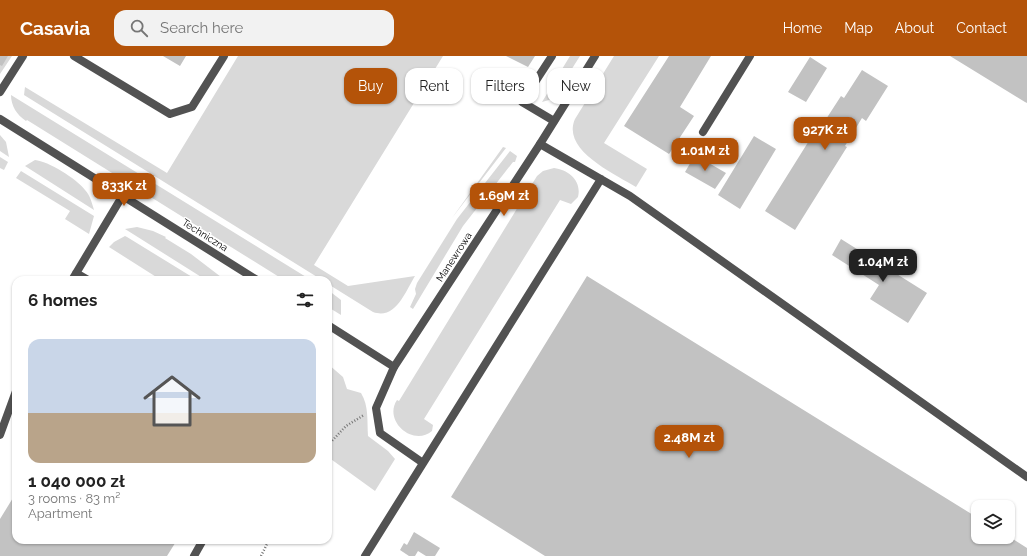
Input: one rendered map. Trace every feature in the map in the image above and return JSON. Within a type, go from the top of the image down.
[{"type":"street","points":[[0,92],[23,56]]},
{"type":"street","points":[[74,56],[170,114],[192,107],[224,56]]},
{"type":"street","points":[[552,56],[522,102],[554,121]]},
{"type":"street","name":"Manewrowa","points":[[376,408],[394,367],[540,144],[595,56]]},
{"type":"street","points":[[703,132],[750,56]]},
{"type":"street","name":"Techniczna","points":[[0,119],[251,276]]},
{"type":"street","points":[[540,144],[630,196],[1027,477]]},
{"type":"street","points":[[367,555],[600,179]]},
{"type":"street","points":[[74,276],[123,195]]},
{"type":"street","points":[[76,272],[82,276]]},
{"type":"street","points":[[332,328],[394,367]]},
{"type":"street","points":[[0,434],[12,402]]},
{"type":"street","points":[[376,408],[380,434],[423,463]]},
{"type":"street","points":[[194,556],[201,544]]},
{"type":"path","points":[[332,441],[346,426],[376,408]]},
{"type":"path","points":[[261,556],[267,544]]},
{"type":"shaded area","points":[[0,56],[12,56],[0,74]]},
{"type":"shaded area","points":[[238,56],[443,56],[436,68],[405,68],[405,104],[413,104],[314,265],[332,276],[316,276],[24,95],[25,87],[167,173]]},
{"type":"shaded area","points":[[570,56],[580,56],[572,68],[563,68]]},
{"type":"shaded area","points":[[614,56],[659,56],[604,143],[647,169],[636,187],[592,160],[576,141],[573,130],[575,119],[584,104],[605,104],[605,71]]},
{"type":"shaded area","points":[[547,94],[547,101],[542,102]]},
{"type":"shaded area","points":[[11,95],[305,276],[278,276],[27,120],[26,121],[15,110]]},
{"type":"shaded area","points":[[0,135],[6,142],[9,157],[0,151]]},
{"type":"shaded area","points":[[503,147],[506,148],[452,218]]},
{"type":"shaded area","points":[[510,151],[517,156],[515,162],[513,162],[463,226],[413,309],[410,307],[416,294],[415,289],[417,283],[457,219]]},
{"type":"shaded area","points":[[0,157],[8,162],[4,170],[0,168]]},
{"type":"shaded area","points":[[35,160],[54,167],[76,181],[88,194],[94,210],[25,166]]},
{"type":"shaded area","points":[[554,168],[565,171],[573,177],[578,186],[578,197],[571,204],[560,200],[424,419],[433,425],[432,431],[424,435],[417,436],[409,434],[397,423],[394,416],[394,408],[397,400],[399,401],[537,176],[543,171]]},
{"type":"shaded area","points":[[21,171],[94,216],[89,234],[65,219],[70,211],[16,178]]},
{"type":"shaded area","points":[[137,227],[153,231],[166,237],[165,238],[191,254],[220,276],[200,276],[125,229]]},
{"type":"shaded area","points":[[125,236],[190,276],[155,276],[109,247],[114,242]]},
{"type":"shaded area","points":[[332,276],[348,286],[415,276],[399,303],[388,312],[373,312],[332,286]]},
{"type":"shaded area","points":[[332,293],[341,300],[341,315],[332,309]]},
{"type":"shaded area","points":[[332,367],[343,377],[347,389],[361,393],[364,398],[366,408],[368,436],[388,451],[395,459],[375,491],[332,460]]},
{"type":"building","points":[[0,56],[8,56],[2,66],[0,65]]},
{"type":"building","points":[[163,56],[186,56],[180,66]]},
{"type":"building","points":[[506,56],[535,56],[528,67]]},
{"type":"building","points":[[669,56],[711,56],[680,107],[694,116],[669,154],[624,126]]},
{"type":"building","points":[[950,56],[1027,56],[1027,103],[1025,102]]},
{"type":"building","points":[[810,57],[827,68],[806,102],[788,92]]},
{"type":"building","points":[[862,70],[888,86],[866,121],[862,118],[845,146],[847,147],[795,230],[765,211],[817,128],[819,130],[841,96],[844,98]]},
{"type":"building","points":[[754,136],[776,149],[740,209],[718,195]]},
{"type":"building","points":[[695,155],[726,173],[715,189],[685,172]]},
{"type":"building","points":[[841,239],[927,293],[908,323],[870,299],[879,285],[832,255]]},
{"type":"building","points":[[587,276],[971,514],[971,544],[1015,544],[1015,540],[1027,548],[1027,556],[545,556],[451,497]]},
{"type":"building","points":[[12,500],[12,544],[174,544],[167,556],[0,556],[0,519]]},
{"type":"building","points":[[414,532],[440,548],[435,556],[426,556],[418,551],[415,556],[409,556],[400,550],[404,543],[407,545]]}]
